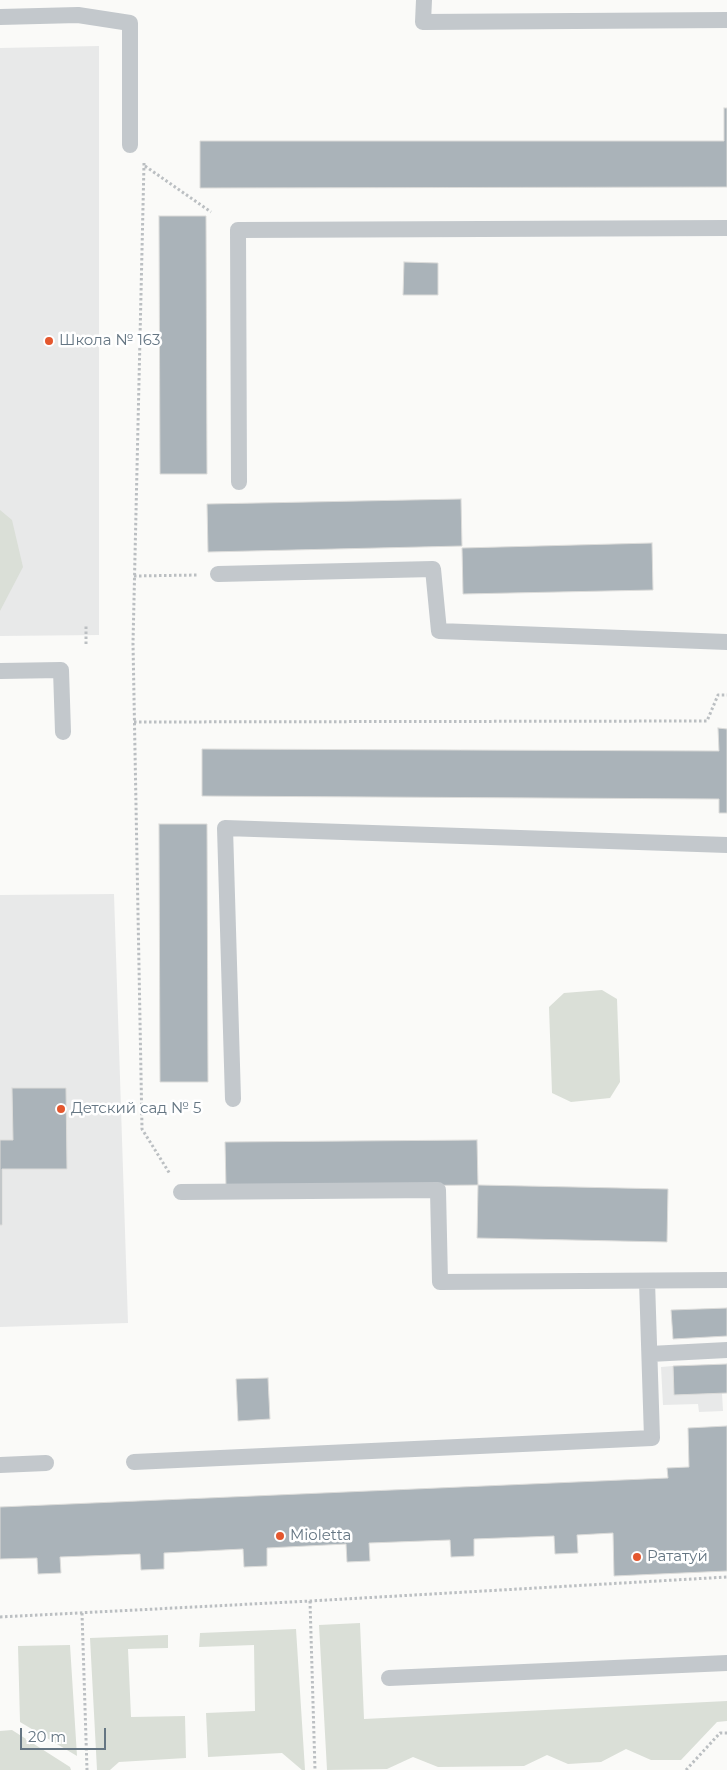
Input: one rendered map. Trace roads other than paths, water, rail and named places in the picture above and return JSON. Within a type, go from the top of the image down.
[{"type":"lane","points":[[424,0],[423,22],[727,20]]},
{"type":"lane","points":[[0,18],[78,15],[130,23],[130,145]]},
{"type":"lane","points":[[238,482],[238,230],[727,228]]},
{"type":"lane","points":[[218,574],[433,569],[439,631],[727,642]]},
{"type":"lane","points":[[0,671],[61,670],[63,732]]},
{"type":"lane","points":[[234,1099],[225,828],[727,845]]},
{"type":"lane","points":[[181,1192],[438,1190],[440,1282],[727,1280]]},
{"type":"lane","points":[[134,1462],[652,1438],[647,1281]]},
{"type":"lane","points":[[650,1354],[727,1350]]},
{"type":"lane","points":[[0,1464],[46,1463]]},
{"type":"lane","points":[[389,1678],[727,1663]]},
{"type":"place","name":"Школа № 163","points":[[49,341]]},
{"type":"place","name":"Детский сад № 5","points":[[61,1109]]},
{"type":"place","name":"Mioletta","points":[[280,1536]]},
{"type":"place","name":"Рататуй","points":[[637,1557]]}]
